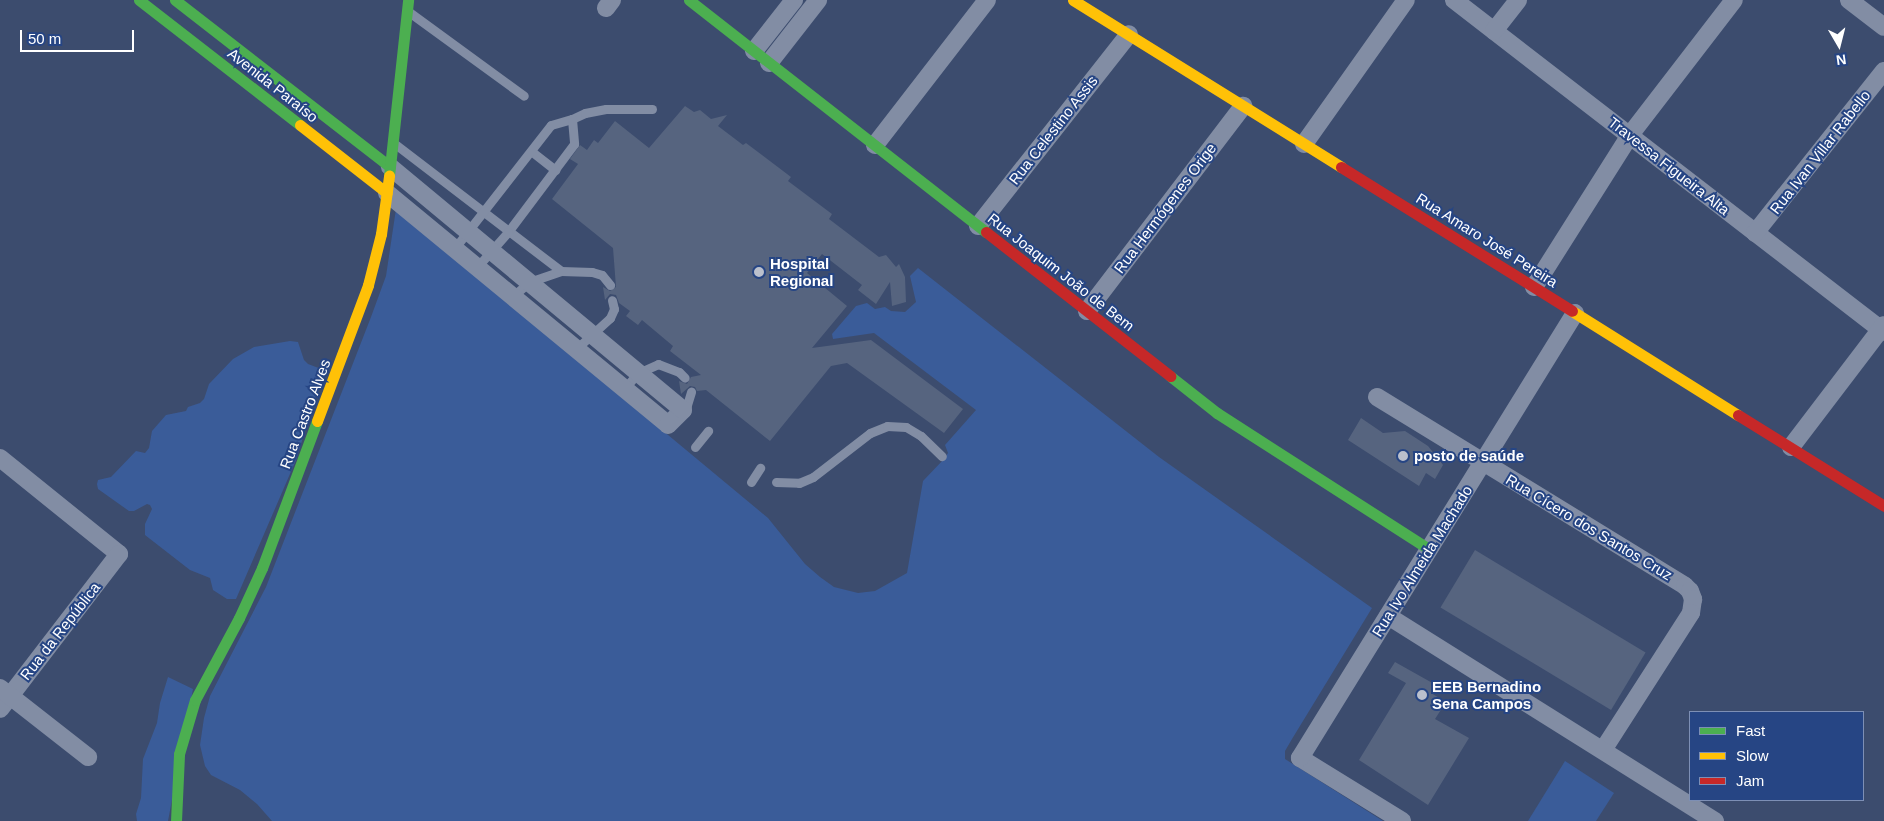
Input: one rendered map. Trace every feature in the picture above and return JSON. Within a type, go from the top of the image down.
[{"type":"street","name":"Avenida Paraíso","points":[[139,0],[387,193]]},
{"type":"street","name":"Avenida Paraíso","points":[[176,0],[390,167]]},
{"type":"street","name":"Rua Joaquim João de Bem","points":[[689,0],[1249,435],[1429,549]]},
{"type":"street","points":[[754,51],[794,0]]},
{"type":"street","points":[[769,63],[818,0]]},
{"type":"street","points":[[875,145],[987,0]]},
{"type":"street","name":"Rua Amaro José Pereira","points":[[1073,0],[1884,506]]},
{"type":"street","points":[[1304,144],[1406,0]]},
{"type":"street","name":"Travessa Figueira Alta","points":[[1454,0],[1883,329]]},
{"type":"street","points":[[1494,31],[1518,0]]},
{"type":"street","points":[[1534,287],[1630,136],[1734,0]]},
{"type":"street","points":[[1849,0],[1884,27]]},
{"type":"street","name":"Rua Castro Alves","points":[[176,821],[180,754],[190,714],[195,700],[249,599],[358,315],[375,260],[387,193],[407,5]]},
{"type":"street","name":"Rua Celestino Assis","points":[[978,226],[1128,34]]},
{"type":"street","name":"Rua Ivan Villar Rabello","points":[[1756,233],[1884,71]]},
{"type":"street","name":"Rua Hermógenes Orige","points":[[1087,311],[1243,106]]},
{"type":"street","points":[[387,193],[668,425],[682,410],[390,167]]},
{"type":"street","name":"Rua Ivo Almeida Machado","points":[[1402,821],[1300,758],[1575,313]]},
{"type":"street","points":[[1791,448],[1883,329]]},
{"type":"street","name":"Rua Cícero dos Santos Cruz","points":[[1377,397],[1685,586],[1693,599],[1691,614],[1602,750]]},
{"type":"street","name":"Rua da República","points":[[0,458],[119,554],[3,697]]},
{"type":"street","points":[[1388,616],[1715,821]]},
{"type":"street","points":[[3,697],[88,757]]},
{"type":"lane","points":[[407,5],[524,96]]},
{"type":"lane","points":[[454,249],[551,125],[585,113],[606,109],[652,109]]},
{"type":"lane","points":[[477,267],[508,232],[574,144],[572,119]]},
{"type":"lane","points":[[393,142],[483,213],[561,271]]},
{"type":"lane","points":[[530,151],[555,170]]},
{"type":"lane","points":[[512,296],[529,282],[561,271],[592,272],[602,275],[610,285]]},
{"type":"lane","points":[[576,349],[610,318],[614,309],[612,300]]},
{"type":"lane","points":[[624,389],[638,373],[658,364],[679,372],[685,378]]},
{"type":"lane","points":[[682,410],[687,405],[691,392]]},
{"type":"lane","points":[[776,482],[799,483],[813,477],[870,433],[887,426],[906,427],[921,436],[942,456]]},
{"type":"lane","points":[[695,447],[708,431]]},
{"type":"lane","points":[[750,482],[760,468]]},
{"type":"shaded area","points":[[396,209],[768,518],[805,564],[820,577],[834,587],[858,593],[875,591],[907,573],[923,481],[948,453],[945,445],[976,410],[874,333],[833,339],[832,334],[856,306],[867,303],[875,309],[885,307],[891,311],[905,312],[916,302],[910,276],[918,268],[1159,457],[1372,608],[1285,751],[1285,759],[1383,821],[272,821],[257,804],[240,790],[211,775],[205,766],[200,745],[204,718],[210,696],[266,587],[371,317],[386,276]]},
{"type":"shaded area","points":[[290,341],[298,342],[304,360],[308,364],[324,370],[296,460],[236,599],[227,599],[213,590],[210,578],[190,570],[145,535],[145,524],[152,509],[150,505],[147,504],[134,511],[129,511],[98,489],[97,484],[98,480],[111,477],[136,451],[145,453],[149,448],[152,431],[166,415],[186,411],[188,407],[200,403],[204,399],[209,384],[233,359],[254,347]]},
{"type":"shaded area","points":[[168,677],[193,689],[168,821],[137,821],[136,814],[141,798],[143,759],[157,723],[160,703]]},
{"type":"shaded area","points":[[1565,761],[1614,793],[1596,821],[1528,821]]},
{"type":"building","name":"Hospital Regional","points":[[685,106],[694,112],[700,110],[711,119],[727,115],[718,126],[743,145],[746,143],[791,177],[788,181],[832,214],[829,219],[879,257],[886,255],[896,267],[899,264],[905,277],[906,302],[892,306],[890,282],[876,304],[858,290],[862,285],[822,254],[807,273],[847,306],[812,348],[871,340],[963,409],[944,433],[847,363],[831,366],[770,441],[706,390],[697,391],[695,387],[690,386],[681,394],[679,381],[687,384],[691,377],[701,375],[670,351],[673,346],[642,320],[638,325],[626,316],[630,311],[619,303],[616,295],[610,294],[605,300],[603,287],[610,291],[616,287],[613,248],[552,199],[578,164],[570,159],[580,145],[587,150],[594,140],[598,143],[615,121],[649,148]]},
{"type":"building","name":"posto de saúde","points":[[1361,418],[1383,433],[1405,431],[1428,446],[1443,465],[1435,479],[1426,473],[1419,486],[1348,440]]},
{"type":"building","points":[[1475,550],[1646,652],[1611,710],[1440,607]]},
{"type":"building","points":[[1395,662],[1436,685],[1431,693],[1446,702],[1435,719],[1469,738],[1428,805],[1359,760],[1406,683],[1388,673]]},
{"type":"traffic: fast","points":[[139,0],[300,125]]},
{"type":"traffic: fast","points":[[175,0],[390,167]]},
{"type":"traffic: fast","points":[[389,176],[408,0]]},
{"type":"traffic: fast","points":[[689,0],[986,232]]},
{"type":"traffic: fast","points":[[1170,376],[1217,413],[1429,549]]},
{"type":"traffic: fast","points":[[176,821],[179,754],[195,700],[239,618],[262,568],[317,421]]},
{"type":"traffic: slow","points":[[1073,0],[1341,167]]},
{"type":"traffic: slow","points":[[300,125],[387,193]]},
{"type":"traffic: slow","points":[[317,421],[368,285],[381,234],[389,176]]},
{"type":"traffic: slow","points":[[1572,311],[1738,415]]},
{"type":"traffic: jam","points":[[1341,167],[1572,311]]},
{"type":"traffic: jam","points":[[986,232],[1170,376]]},
{"type":"traffic: jam","points":[[1738,415],[1884,506]]},
{"type":"place","name":"Hospital Regional","points":[[759,272]]},
{"type":"place","name":"posto de saúde","points":[[1403,456]]},
{"type":"place","name":"EEB Bernadino Sena Campos","points":[[1422,695]]}]
